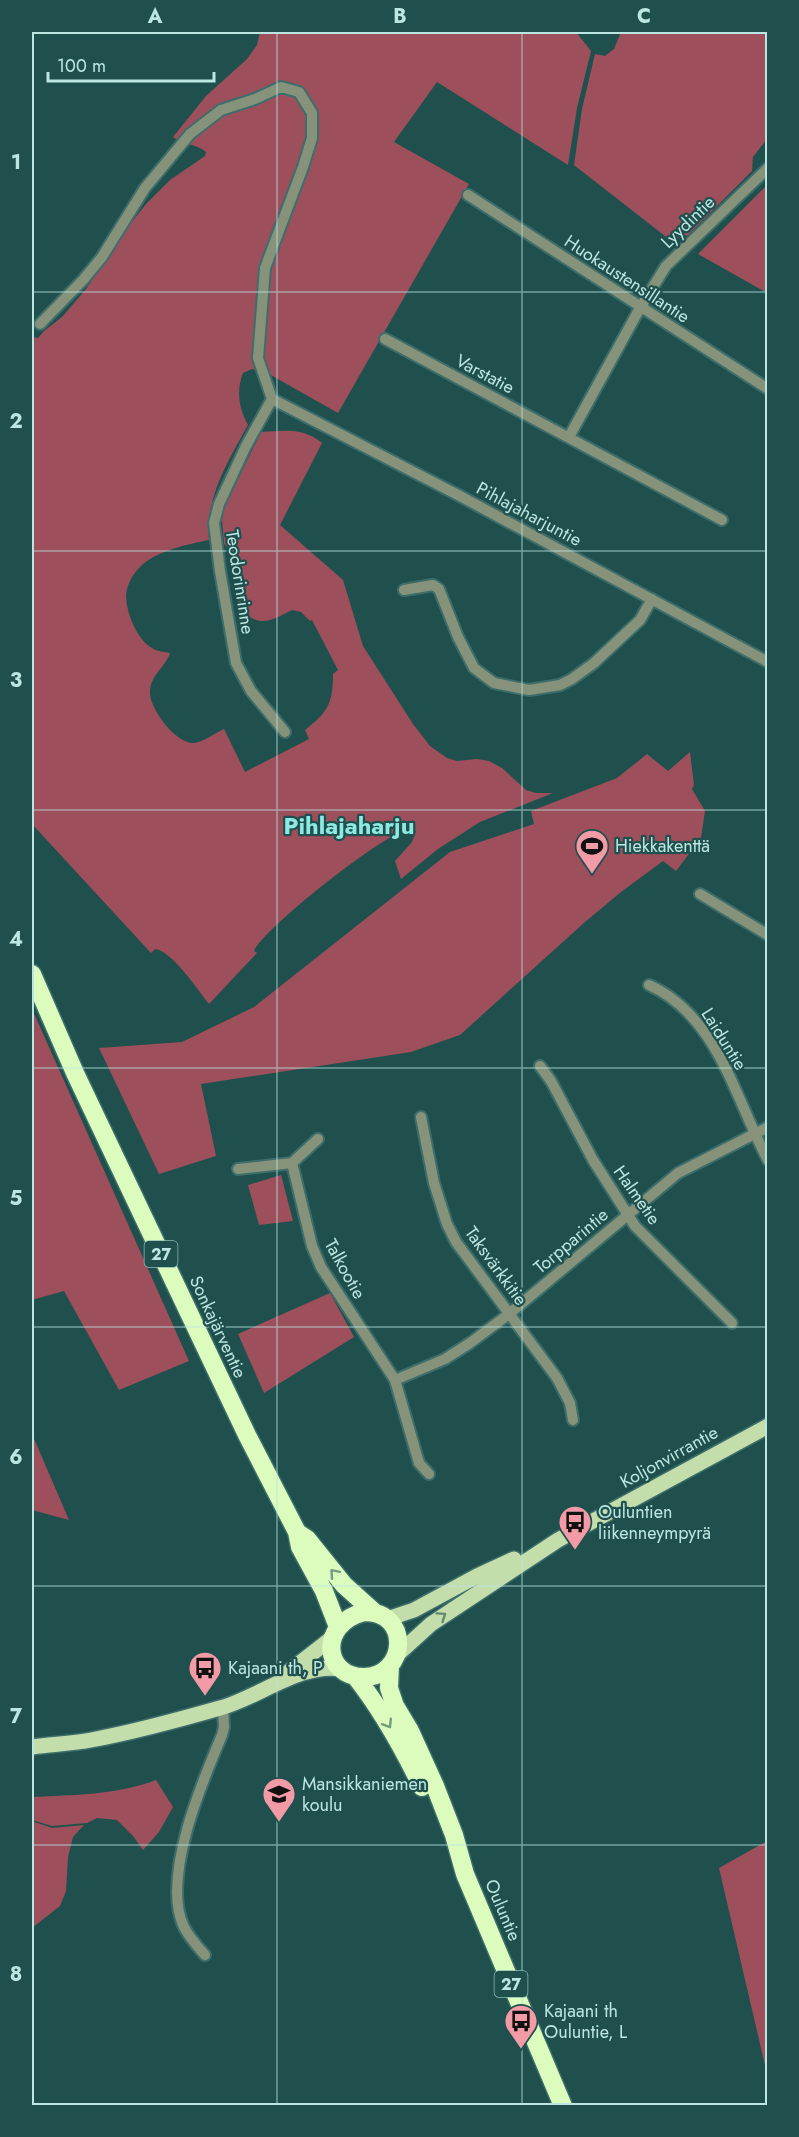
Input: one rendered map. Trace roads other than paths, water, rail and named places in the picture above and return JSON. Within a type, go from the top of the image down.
[{"type":"highway","name":"Sonkajärventie","points":[[32,974],[75,1073],[246,1435],[297,1532],[300,1547],[324,1591],[335,1632]]},
{"type":"highway","name":"Sonkajärventie","points":[[297,1532],[307,1539],[344,1585],[380,1616]]},
{"type":"highway","points":[[354,1615],[380,1616],[395,1629],[399,1640],[394,1659],[373,1675],[366,1677],[348,1673],[335,1659],[335,1632],[354,1615]]},
{"type":"highway","name":"Ouluntie","points":[[394,1659],[389,1688],[395,1706],[410,1731],[435,1786],[454,1835],[461,1863]]},
{"type":"highway","name":"Ouluntie","points":[[348,1673],[385,1718],[405,1750],[447,1840],[461,1863],[563,2106]]},
{"type":"main road","name":"Koljonvirrantie","points":[[380,1616],[414,1610],[477,1576],[558,1540],[768,1426]]},
{"type":"main road","name":"Koljonvirrantie","points":[[394,1659],[431,1623],[558,1540]]},
{"type":"main road","points":[[270,1686],[335,1632]]},
{"type":"main road","points":[[32,1747],[89,1740],[223,1707],[246,1699],[270,1686],[328,1667],[348,1673]]},
{"type":"street","points":[[40,324],[102,257],[145,188],[189,134],[221,110],[255,99],[281,87],[298,93],[312,113],[312,138],[265,268],[258,358],[272,399]]},
{"type":"street","name":"Lyydintie","points":[[640,308],[666,266],[768,168]]},
{"type":"street","name":"Huokaustensillantie","points":[[468,195],[768,389]]},
{"type":"street","points":[[569,437],[640,308]]},
{"type":"street","name":"Varstatie","points":[[385,339],[722,520]]},
{"type":"street","name":"Pihlajaharjuntie","points":[[272,399],[460,496],[768,662]]},
{"type":"street","name":"Teodorinrinne","points":[[272,399],[246,446],[219,504],[214,523],[236,663],[251,691],[285,732]]},
{"type":"street","points":[[404,590],[434,585],[439,589],[458,638],[474,668],[494,683],[529,690],[560,685],[594,663],[640,620],[652,599]]},
{"type":"street","points":[[700,894],[768,935]]},
{"type":"street","name":"Laiduntie","points":[[649,985],[675,1000],[706,1034],[718,1054],[768,1160]]},
{"type":"street","name":"Halmetie","points":[[540,1066],[551,1081],[593,1160],[627,1216],[732,1323]]},
{"type":"street","name":"Taksvärkkitie","points":[[422,1117],[434,1183],[447,1224],[465,1256],[557,1377],[570,1403],[573,1420]]},
{"type":"street","name":"Torpparintie","points":[[396,1380],[445,1359],[470,1343],[509,1314],[678,1173],[768,1127]]},
{"type":"street","points":[[238,1169],[292,1163],[318,1139]]},
{"type":"street","name":"Talkootie","points":[[292,1163],[312,1246],[321,1267],[396,1380],[419,1463],[429,1474]]},
{"type":"street","points":[[205,1955],[183,1925],[177,1898],[180,1858],[189,1818],[225,1727],[223,1707]]},
{"type":"place","name":"Hiekkakenttä","points":[[592,875]]},
{"type":"place","name":"Ouluntien liikenneympyrä","points":[[575,1551]]},
{"type":"place","name":"Kajaani th, P","points":[[205,1697]]},
{"type":"place","name":"Mansikkaniemen koulu","points":[[279,1823]]},
{"type":"place","name":"Kajaani th Ouluntie, L","points":[[521,2050]]},
{"type":"district","name":"Pihlajaharju","points":[[349,826]]}]
